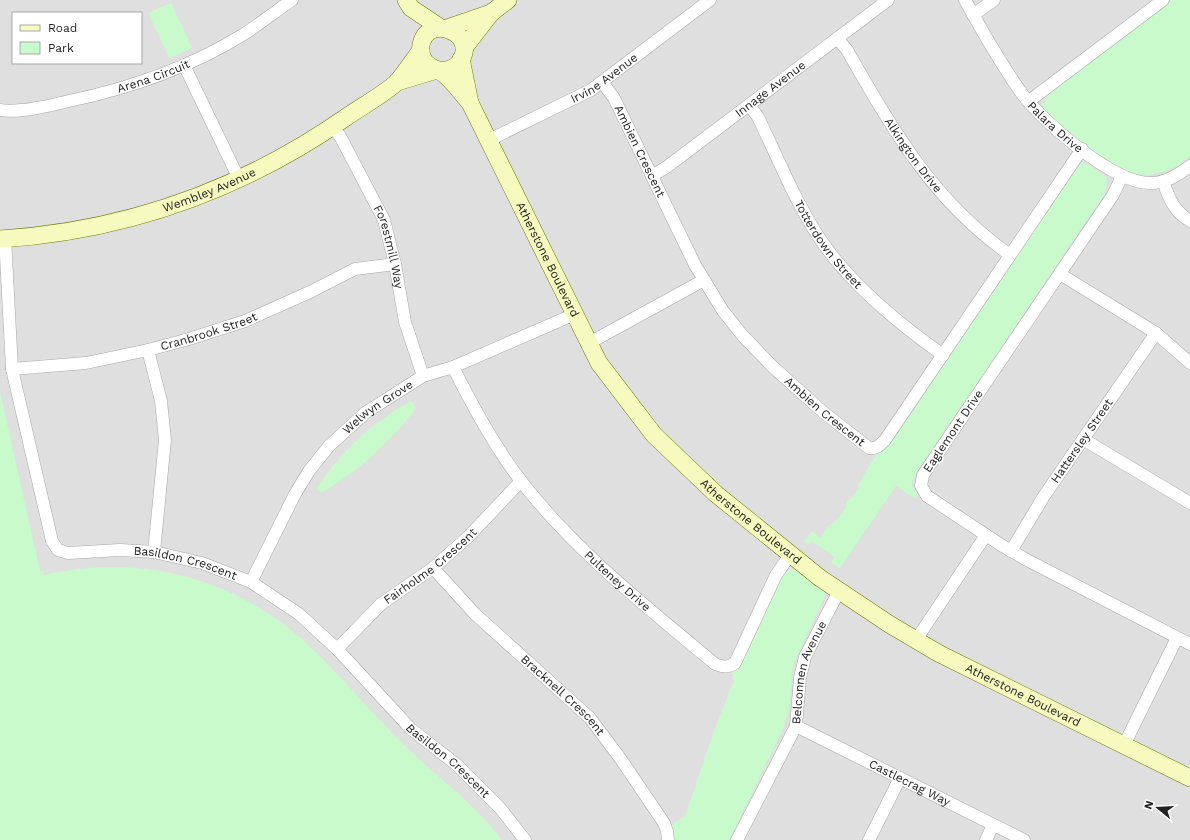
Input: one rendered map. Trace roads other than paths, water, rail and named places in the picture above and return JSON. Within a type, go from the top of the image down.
[{"type":"street","name":"Arena Circuit","points":[[0,110],[51,105],[95,96],[147,81],[184,65],[244,34],[292,0]]},
{"type":"street","points":[[408,4],[421,47],[422,56],[428,65],[439,70],[454,67],[491,13],[508,0]]},
{"type":"street","name":"Irvine Avenue","points":[[489,140],[584,94],[710,0]]},
{"type":"street","name":"Innage Avenue","points":[[652,176],[668,166],[888,0]]},
{"type":"street","name":"Palara Drive","points":[[965,0],[1021,92],[1058,130],[1099,163],[1122,176],[1137,182],[1150,183],[1163,181],[1174,177],[1190,166]]},
{"type":"street","points":[[973,15],[994,0]]},
{"type":"street","points":[[1029,101],[1163,0]]},
{"type":"street","points":[[408,4],[444,28],[452,30],[460,38],[462,54]]},
{"type":"street","points":[[421,47],[423,39],[431,31],[491,13]]},
{"type":"street","name":"Alkington Drive","points":[[837,38],[847,50],[897,136],[923,172],[965,218],[1010,256]]},
{"type":"street","name":"Wembley Avenue","points":[[397,82],[421,47]]},
{"type":"street","name":"Atherstone Boulevard","points":[[462,54],[470,103]]},
{"type":"street","points":[[184,65],[238,180]]},
{"type":"street","name":"Wembley Avenue","points":[[2,238],[74,230],[124,221],[175,205],[238,180],[294,151],[332,127],[397,82],[439,70]]},
{"type":"street","name":"Atherstone Boulevard","points":[[439,70],[470,103],[599,363],[654,435],[716,494],[790,555],[839,591],[916,640],[938,653],[1190,778]]},
{"type":"street","name":"Ambien Crescent","points":[[602,82],[614,98],[704,280],[723,311],[758,352],[822,412],[869,448],[874,449],[880,446],[885,440],[1082,149]]},
{"type":"street","name":"Totterdown Street","points":[[749,105],[758,117],[810,224],[827,250],[873,297],[911,331],[943,355]]},
{"type":"street","name":"Forestmill Way","points":[[332,127],[340,136],[384,220],[395,264],[405,322],[423,376]]},
{"type":"street","name":"Eaglemont Drive","points":[[1122,176],[1113,195],[922,479],[921,486],[927,496],[1012,551],[1190,644]]},
{"type":"street","points":[[1163,181],[1170,202],[1175,209],[1190,221]]},
{"type":"street","name":"Basildon Crescent","points":[[2,238],[12,370],[52,541],[58,550],[68,553],[120,550],[154,552],[202,563],[251,582],[299,614],[337,650],[411,729],[457,765],[500,808],[525,840]]},
{"type":"street","name":"Cranbrook Street","points":[[12,370],[86,363],[148,350],[189,339],[245,321],[310,292],[355,269],[395,264]]},
{"type":"street","points":[[1060,274],[1156,333],[1190,363]]},
{"type":"street","points":[[589,343],[704,280]]},
{"type":"street","name":"Welwyn Grove","points":[[251,582],[295,494],[309,471],[329,446],[365,413],[423,376],[453,367],[575,314]]},
{"type":"street","name":"Hattersley Street","points":[[1012,551],[1044,496],[1156,333]]},
{"type":"street","points":[[148,350],[161,401],[165,440],[154,552]]},
{"type":"street","name":"Pulteney Drive","points":[[453,367],[489,435],[521,481],[549,514],[597,564],[644,607],[715,664],[723,667],[730,667],[739,658],[776,575],[790,555]]},
{"type":"street","points":[[1083,439],[1190,503]]},
{"type":"street","name":"Fairholme Crescent","points":[[337,650],[381,604],[433,568],[468,537],[521,481]]},
{"type":"street","points":[[916,640],[986,535]]},
{"type":"street","name":"Bracknell Crescent","points":[[433,568],[475,614],[590,718],[620,758],[664,823],[667,830],[668,840]]},
{"type":"street","name":"Belconnen Avenue","points":[[737,840],[796,726],[800,678],[805,657],[839,591]]},
{"type":"street","points":[[1124,745],[1177,638]]},
{"type":"street","name":"Castlecrag Way","points":[[796,726],[1024,840]]},
{"type":"street","points":[[869,840],[900,778]]},
{"type":"street","points":[[986,840],[993,825]]}]
